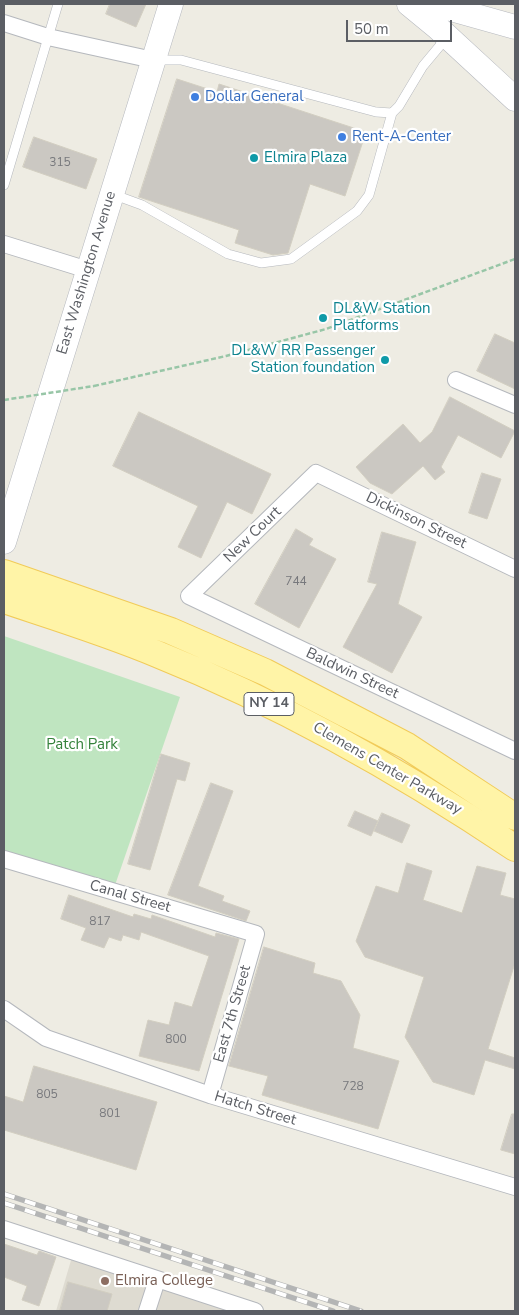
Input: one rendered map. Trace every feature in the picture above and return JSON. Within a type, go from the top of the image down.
[{"type":"main road","name":"Clemens Center Parkway","points":[[4,573],[171,631],[265,672],[406,746],[515,817]]},
{"type":"main road","name":"Clemens Center Parkway","points":[[4,600],[135,645],[263,701],[400,774],[515,848]]},
{"type":"street","name":"East Washington Avenue","points":[[4,542],[170,4]]},
{"type":"street","points":[[409,4],[448,36],[515,99]]},
{"type":"street","points":[[433,4],[467,8],[515,27]]},
{"type":"street","points":[[4,23],[48,37],[153,60]]},
{"type":"street","points":[[4,244],[88,270]]},
{"type":"street","points":[[456,380],[515,405]]},
{"type":"street","name":"Dickinson Street","points":[[316,473],[515,570]]},
{"type":"street","name":"New Court","points":[[189,596],[316,473]]},
{"type":"street","name":"Baldwin Street","points":[[189,596],[515,751]]},
{"type":"street","name":"Canal Street","points":[[4,859],[256,934]]},
{"type":"street","name":"East 7th Street","points":[[210,1095],[256,934]]},
{"type":"street","name":"Hatch Street","points":[[4,1008],[46,1038],[210,1095],[515,1187]]},
{"type":"street","points":[[4,1229],[255,1311]]},
{"type":"street","points":[[147,1311],[157,1280]]},
{"type":"lane","points":[[4,185],[58,4]]},
{"type":"lane","points":[[112,194],[142,204],[228,254],[261,263],[291,259],[357,211],[369,195],[392,113],[399,106],[423,66],[448,36]]},
{"type":"lane","points":[[153,60],[182,60],[376,112],[392,113]]},
{"type":"path","points":[[4,400],[94,386],[226,356],[326,329],[515,259]]},
{"type":"shaded area","name":"Elmira College","points":[[72,1257],[239,1311],[56,1311]]},
{"type":"green space","name":"Patch Park","points":[[4,636],[180,697],[114,888],[4,850]]},
{"type":"building","points":[[110,4],[146,4],[136,27],[106,14]]},
{"type":"building","name":"Elmira Plaza","points":[[177,79],[217,92],[219,84],[366,132],[345,196],[310,184],[288,253],[273,255],[235,243],[239,230],[139,197]]},
{"type":"building","points":[[34,137],[97,159],[86,189],[23,167]]},
{"type":"building","points":[[495,334],[515,343],[515,389],[477,371]]},
{"type":"building","points":[[450,397],[515,431],[501,458],[458,435],[441,467],[445,472],[435,480],[423,466],[392,494],[370,483],[356,467],[403,424],[420,443],[432,432]]},
{"type":"building","points":[[139,412],[271,474],[252,514],[227,502],[201,558],[178,547],[198,506],[113,466]]},
{"type":"building","points":[[482,473],[501,479],[487,519],[469,513]]},
{"type":"building","points":[[296,529],[313,539],[309,545],[336,559],[299,628],[255,604]]},
{"type":"building","points":[[382,532],[416,542],[398,604],[422,617],[392,673],[343,647],[377,584],[368,582]]},
{"type":"building","points":[[161,754],[190,763],[185,781],[177,779],[150,870],[128,864]]},
{"type":"building","points":[[211,783],[233,791],[198,886],[224,896],[222,901],[250,911],[246,921],[168,895]]},
{"type":"building","points":[[355,811],[378,821],[371,836],[348,826]]},
{"type":"building","points":[[382,813],[410,825],[402,843],[374,831]]},
{"type":"building","points":[[407,863],[432,871],[423,900],[462,913],[477,866],[506,873],[500,895],[515,899],[515,963],[488,1049],[515,1058],[515,1069],[485,1060],[474,1095],[433,1082],[405,1037],[424,977],[365,957],[356,941],[376,886],[398,893]]},
{"type":"building","points":[[69,895],[133,917],[134,914],[151,919],[152,915],[215,937],[216,933],[239,939],[199,1071],[139,1056],[148,1020],[169,1025],[175,1002],[192,1007],[209,956],[141,932],[139,940],[123,935],[121,941],[109,937],[104,948],[81,940],[86,928],[61,919]]},
{"type":"building","points":[[264,947],[315,963],[313,973],[341,981],[360,1015],[353,1048],[399,1061],[378,1129],[262,1095],[268,1076],[229,1066]]},
{"type":"building","points":[[34,1066],[157,1102],[136,1170],[4,1130],[4,1096],[23,1102]]},
{"type":"building","points":[[512,1114],[515,1114],[515,1154],[501,1150]]},
{"type":"building","points":[[4,1244],[37,1255],[39,1251],[56,1257],[39,1306],[22,1300],[27,1286],[4,1277]]},
{"type":"building","points":[[68,1282],[112,1294],[107,1311],[60,1311]]},
{"type":"railway","points":[[4,1194],[361,1311]]},
{"type":"railway","points":[[4,1203],[333,1311]]},
{"type":"place","name":"Dollar General","points":[[195,97]]},
{"type":"place","name":"Rent-A-Center","points":[[342,137]]},
{"type":"place","name":"Elmira Plaza","points":[[254,158]]},
{"type":"place","name":"DL&W Station Platforms","points":[[323,318]]},
{"type":"place","name":"DL&W RR Passenger Station foundation","points":[[385,360]]},
{"type":"place","name":"Elmira College","points":[[105,1281]]}]
